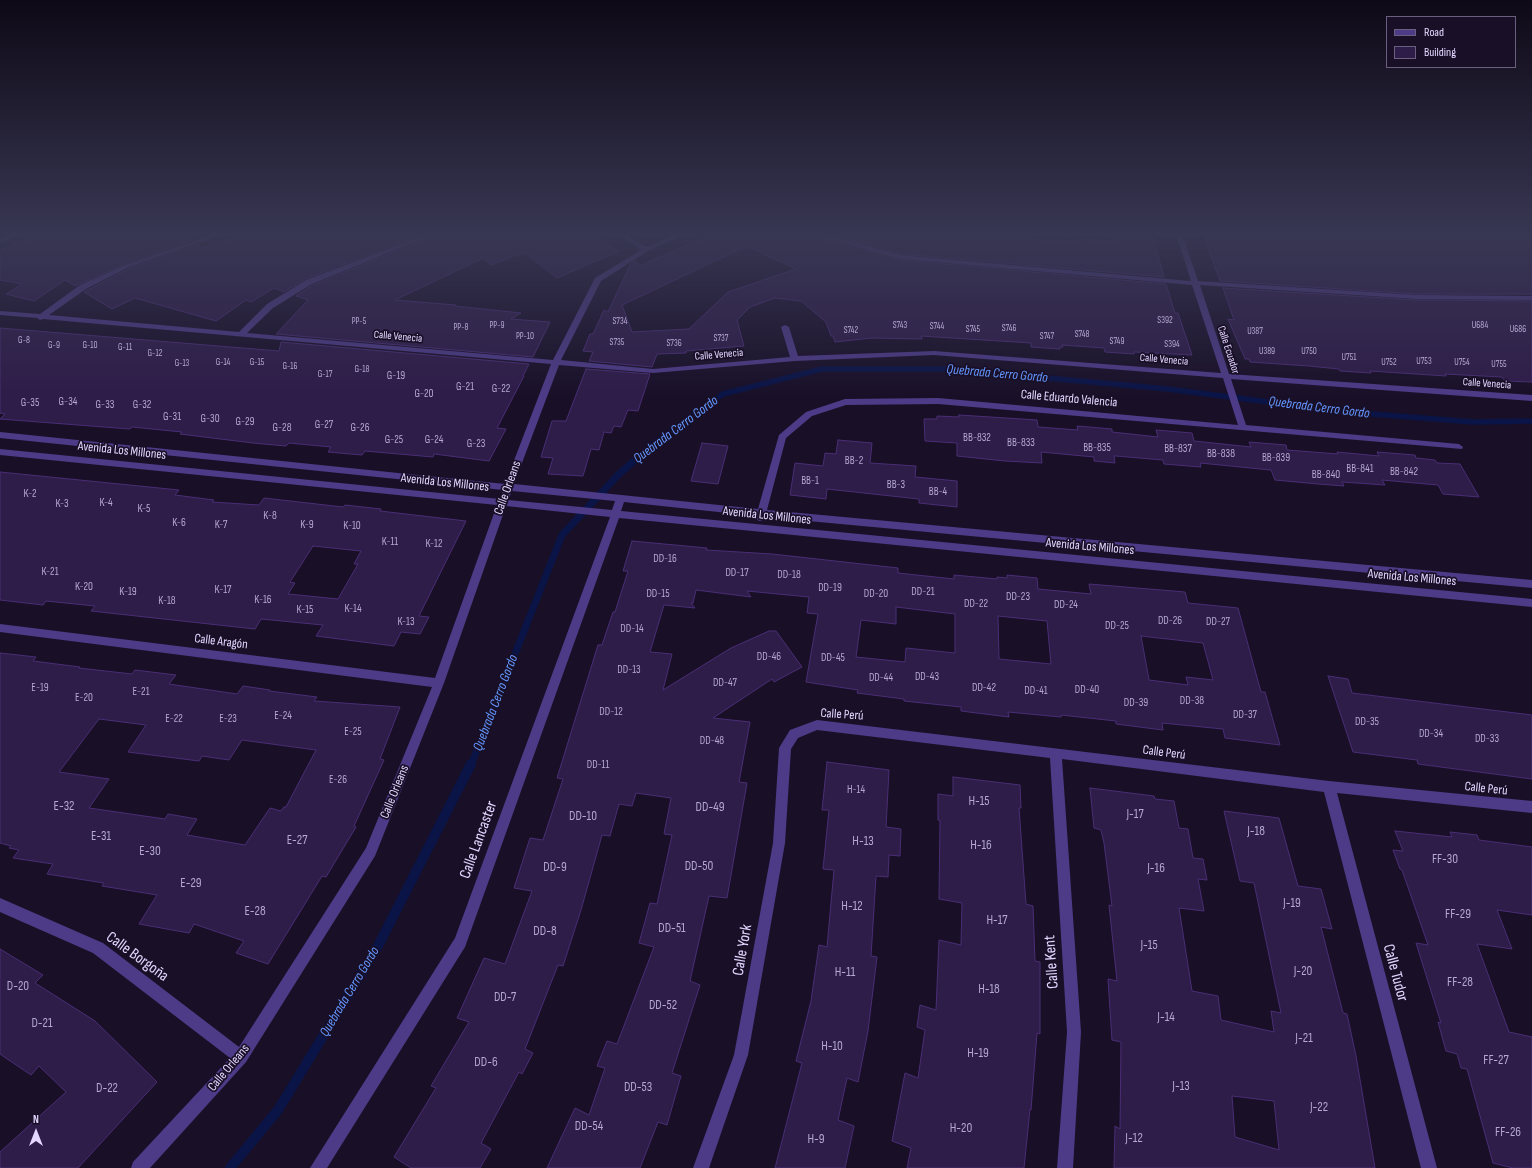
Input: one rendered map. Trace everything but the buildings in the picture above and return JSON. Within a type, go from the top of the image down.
[{"type":"street","points":[[40,318],[81,289]]},
{"type":"street","points":[[240,335],[270,306],[298,289]]},
{"type":"street","name":"Calle Orleans","points":[[139,1168],[241,1057],[371,852],[439,683],[508,488],[556,362],[594,289]]},
{"type":"street","name":"Calle Ecuador","points":[[1196,289],[1243,428]]},
{"type":"street","points":[[1282,289],[1417,297],[1532,298]]},
{"type":"street","name":"Calle Venecia","points":[[0,313],[40,318],[653,371],[795,359],[934,352],[1226,376],[1532,398]]},
{"type":"street","points":[[785,327],[795,359]]},
{"type":"street","name":"Calle Eduardo Valencia","points":[[757,528],[782,437],[809,414],[845,402],[938,401],[1459,447]]},
{"type":"street","name":"Avenida Los Millones","points":[[1,436],[761,513],[1532,584]]},
{"type":"street","name":"Avenida Los Millones","points":[[0,452],[757,528],[1532,603]]},
{"type":"street","name":"Calle Lancaster","points":[[318,1168],[460,942],[616,514],[620,499]]},
{"type":"street","name":"Calle Aragón","points":[[0,628],[439,683]]},
{"type":"street","name":"Calle Perú","points":[[794,734],[817,725],[843,727],[1329,787],[1532,807]]},
{"type":"street","name":"Calle York","points":[[701,1168],[741,1055],[779,844],[785,748],[794,734]]},
{"type":"street","name":"Calle Kent","points":[[1056,754],[1074,1032],[1065,1168]]},
{"type":"street","name":"Calle Tudor","points":[[1329,787],[1429,1168]]},
{"type":"street","name":"Calle Borgoña","points":[[0,905],[98,948],[241,1057]]},
{"type":"waterway","name":"Quebrada Cerro Gordo","points":[[632,462],[654,443],[723,394],[822,369],[948,369],[1168,389],[1347,412],[1473,422],[1532,421]]},
{"type":"waterway","name":"Quebrada Cerro Gordo","points":[[471,765],[562,535],[619,474],[634,461]]},
{"type":"waterway","name":"Quebrada Cerro Gordo","points":[[230,1168],[278,1110],[378,946],[471,764]]}]
